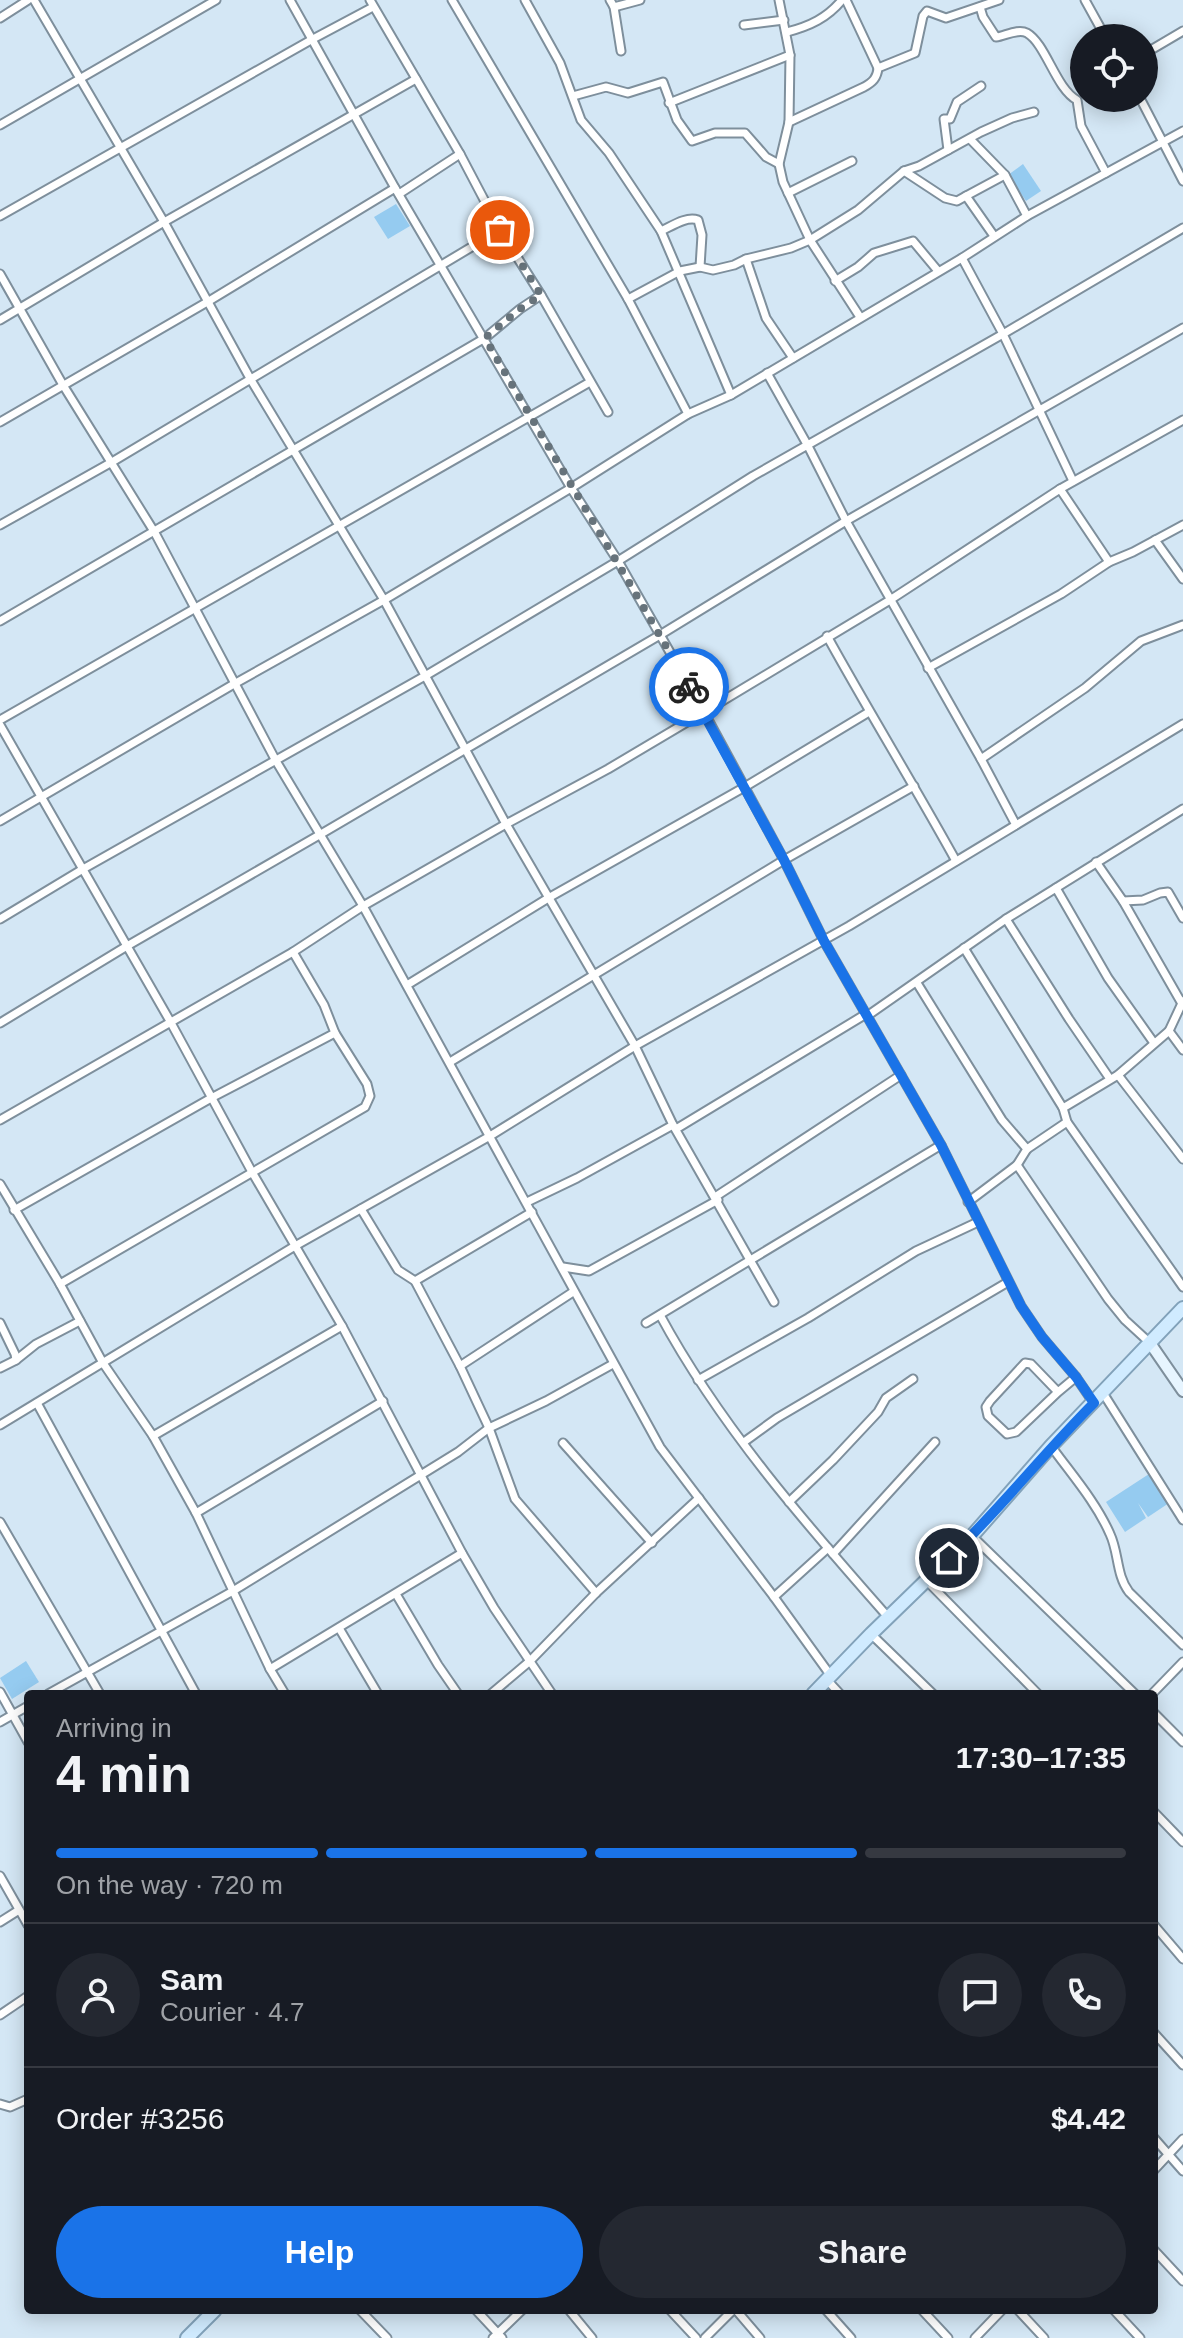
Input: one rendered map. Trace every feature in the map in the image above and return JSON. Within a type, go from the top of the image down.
[{"type":"main road","points":[[817,1690],[972,1536],[1051,1446],[1183,1308]]},
{"type":"main road","points":[[187,2338],[211,2314]]},
{"type":"street","points":[[0,18],[31,0],[80,77],[251,380],[384,600],[506,824],[635,1046],[674,1127],[774,1302]]},
{"type":"street","points":[[0,125],[216,0]]},
{"type":"street","points":[[290,0],[397,191],[571,488],[618,561],[704,712],[824,941],[941,1145],[1008,1282],[1042,1337],[1098,1398],[1183,1520]]},
{"type":"street","points":[[452,0],[628,299],[688,414]]},
{"type":"street","points":[[526,0],[560,63],[581,120],[627,177],[661,231],[731,395]]},
{"type":"street","points":[[621,51],[612,4],[640,0]]},
{"type":"street","points":[[779,0],[790,55],[789,122],[779,164],[788,193],[810,240],[860,317]]},
{"type":"street","points":[[787,32],[828,16],[844,0],[878,68],[873,82],[789,122]]},
{"type":"street","points":[[878,68],[915,53],[923,16],[927,11],[946,18],[999,0]]},
{"type":"street","points":[[1085,0],[1098,24]]},
{"type":"street","points":[[0,216],[372,3],[460,154],[500,230],[608,412]]},
{"type":"street","points":[[980,7],[996,37],[1024,32],[1038,46],[1068,95],[1077,100],[1081,126],[1106,173]]},
{"type":"street","points":[[744,25],[784,20]]},
{"type":"street","points":[[1158,46],[1183,31]]},
{"type":"street","points":[[669,103],[790,55]]},
{"type":"street","points":[[0,320],[164,222],[416,79]]},
{"type":"street","points":[[573,96],[606,87],[628,93],[663,82],[677,120],[692,141],[715,133],[745,133],[766,157],[779,164]]},
{"type":"street","points":[[948,150],[944,119],[950,119],[957,102],[981,86]]},
{"type":"street","points":[[628,299],[680,271],[700,267],[713,270],[734,265],[810,240],[858,210],[904,171],[1012,118],[1034,112]]},
{"type":"street","points":[[1147,112],[1183,181]]},
{"type":"street","points":[[0,821],[384,600],[688,414],[731,395],[1027,216],[1183,131]]},
{"type":"street","points":[[970,139],[1005,175],[1027,216]]},
{"type":"street","points":[[0,422],[460,154]]},
{"type":"street","points":[[788,193],[852,161]]},
{"type":"street","points":[[904,171],[945,198],[957,201],[1005,175]]},
{"type":"street","points":[[966,196],[994,236]]},
{"type":"street","points":[[661,231],[686,220],[698,220],[702,235],[700,267]]},
{"type":"street","points":[[0,919],[425,676],[753,476],[1183,228]]},
{"type":"street","points":[[0,525],[251,380],[500,230]]},
{"type":"street","points":[[835,281],[874,253],[913,241],[938,271]]},
{"type":"street","points":[[962,258],[1003,334],[1073,481]]},
{"type":"street","points":[[746,259],[766,318],[793,358]]},
{"type":"street","points":[[0,274],[63,385],[155,533],[276,761],[363,906],[660,1447],[774,1597],[837,1690]]},
{"type":"street","points":[[0,621],[485,338],[541,295]]},
{"type":"street","points":[[0,1023],[660,635],[846,521],[1183,328]]},
{"type":"street","points":[[767,373],[1016,825]]},
{"type":"street","points":[[549,1690],[494,1608],[462,1553],[342,1326],[0,723],[590,382]]},
{"type":"street","points":[[0,1120],[293,952],[363,906],[608,769],[890,600],[1073,481],[1183,420]]},
{"type":"street","points":[[1060,489],[1109,562]]},
{"type":"street","points":[[928,668],[1061,594],[1109,562],[1183,525]]},
{"type":"street","points":[[1155,540],[1183,579]]},
{"type":"street","points":[[981,759],[1085,688],[1141,641],[1183,625]]},
{"type":"street","points":[[827,636],[956,861]]},
{"type":"street","points":[[407,985],[550,897],[743,788],[869,712]]},
{"type":"street","points":[[0,1425],[295,1246],[490,1136],[635,1046],[824,941],[1183,724]]},
{"type":"street","points":[[450,1062],[592,974],[914,786]]},
{"type":"street","points":[[527,1202],[674,1127],[867,1015],[1006,919],[1183,809]]},
{"type":"street","points":[[1063,1108],[1114,1077],[1169,1031],[1182,1001],[1123,901],[1096,862]]},
{"type":"street","points":[[1056,888],[1108,978],[1154,1043]]},
{"type":"street","points":[[1123,901],[1143,900],[1168,892],[1183,918]]},
{"type":"street","points":[[1006,919],[1069,1019],[1183,1159]]},
{"type":"street","points":[[964,948],[1063,1108],[1067,1122],[1183,1287]]},
{"type":"street","points":[[60,1284],[365,1107],[370,1096],[367,1084],[335,1033],[324,1005],[293,952]]},
{"type":"street","points":[[917,983],[1002,1120],[1027,1149]]},
{"type":"street","points":[[1169,1031],[1183,1050]]},
{"type":"street","points":[[14,1210],[213,1097],[335,1033]]},
{"type":"street","points":[[563,1267],[589,1271],[717,1199],[901,1075]]},
{"type":"street","points":[[968,1202],[1017,1165],[1027,1149],[1067,1122]]},
{"type":"street","points":[[646,1323],[941,1145]]},
{"type":"street","points":[[1017,1165],[1108,1299],[1150,1343],[1183,1391]]},
{"type":"street","points":[[0,1184],[103,1363],[153,1436],[196,1513],[283,1690]]},
{"type":"street","points":[[361,1209],[398,1270],[415,1281],[489,1428],[515,1499],[596,1593]]},
{"type":"street","points":[[415,1281],[532,1212]]},
{"type":"street","points":[[698,1380],[808,1318],[916,1251],[978,1222]]},
{"type":"street","points":[[744,1442],[777,1418],[1008,1282]]},
{"type":"street","points":[[460,1366],[573,1292]]},
{"type":"street","points":[[660,1315],[698,1380],[789,1502],[888,1617]]},
{"type":"street","points":[[0,1368],[36,1344],[80,1321]]},
{"type":"street","points":[[0,1323],[16,1360]]},
{"type":"street","points":[[153,1436],[342,1326]]},
{"type":"street","points":[[1058,1392],[1031,1364],[1025,1363],[990,1401],[986,1407],[988,1416],[1007,1434],[1016,1432],[1076,1377]]},
{"type":"street","points":[[55,1690],[233,1591],[422,1475],[489,1428],[613,1364]]},
{"type":"street","points":[[789,1502],[878,1412],[886,1398],[913,1379]]},
{"type":"street","points":[[196,1513],[383,1401]]},
{"type":"street","points":[[37,1403],[194,1690]]},
{"type":"street","points":[[774,1597],[830,1551],[935,1442]]},
{"type":"street","points":[[563,1443],[652,1543]]},
{"type":"street","points":[[1051,1446],[1101,1513],[1115,1545],[1122,1583],[1183,1645]]},
{"type":"street","points":[[496,1690],[530,1661],[596,1593],[699,1498]]},
{"type":"street","points":[[0,1522],[98,1690]]},
{"type":"street","points":[[972,1536],[1131,1690]]},
{"type":"street","points":[[270,1669],[462,1553]]},
{"type":"street","points":[[926,1580],[1034,1690]]},
{"type":"street","points":[[396,1594],[455,1690]]},
{"type":"street","points":[[339,1628],[376,1690]]},
{"type":"street","points":[[871,1634],[929,1690]]},
{"type":"street","points":[[1156,1690],[1183,1662]]},
{"type":"street","points":[[0,1692],[24,1735]]},
{"type":"street","points":[[0,1722],[24,1708]]},
{"type":"street","points":[[1158,1717],[1183,1742]]},
{"type":"street","points":[[1158,1816],[1183,1842]]},
{"type":"street","points":[[0,1876],[24,1918]]},
{"type":"street","points":[[0,1922],[19,1910]]},
{"type":"street","points":[[1158,1930],[1183,1959]]},
{"type":"street","points":[[0,2015],[24,1999]]},
{"type":"street","points":[[1158,2040],[1183,2065]]},
{"type":"street","points":[[0,2104],[10,2107],[24,2101]]},
{"type":"street","points":[[1158,2166],[1183,2139]]},
{"type":"street","points":[[1158,2143],[1183,2171]]},
{"type":"street","points":[[1158,2254],[1183,2281]]},
{"type":"street","points":[[363,2314],[382,2336]]},
{"type":"street","points":[[479,2314],[498,2336],[518,2314]]},
{"type":"street","points":[[572,2314],[592,2338]]},
{"type":"street","points":[[674,2314],[696,2338]]},
{"type":"street","points":[[705,2338],[731,2314]]},
{"type":"street","points":[[739,2314],[760,2338]]},
{"type":"street","points":[[830,2314],[851,2338]]},
{"type":"street","points":[[926,2314],[948,2338]]},
{"type":"street","points":[[975,2338],[998,2314]]},
{"type":"street","points":[[1022,2314],[1044,2338]]},
{"type":"street","points":[[1118,2314],[1140,2338]]},
{"type":"shaded area","points":[[1023,164],[1041,191],[1026,201],[1008,175]]},
{"type":"shaded area","points":[[396,204],[410,226],[388,239],[374,217]]},
{"type":"shaded area","points":[[1149,1474],[1169,1503],[1148,1517],[1138,1503],[1146,1518],[1125,1532],[1106,1502]]},
{"type":"shaded area","points":[[26,1661],[39,1682],[12,1699],[0,1678]]},
{"type":"way so far","points":[[500,230],[541,295],[485,338],[689,687]]},
{"type":"route","points":[[689,687],[784,860],[824,941],[941,1145],[1021,1306],[1094,1403],[949,1558]]}]
